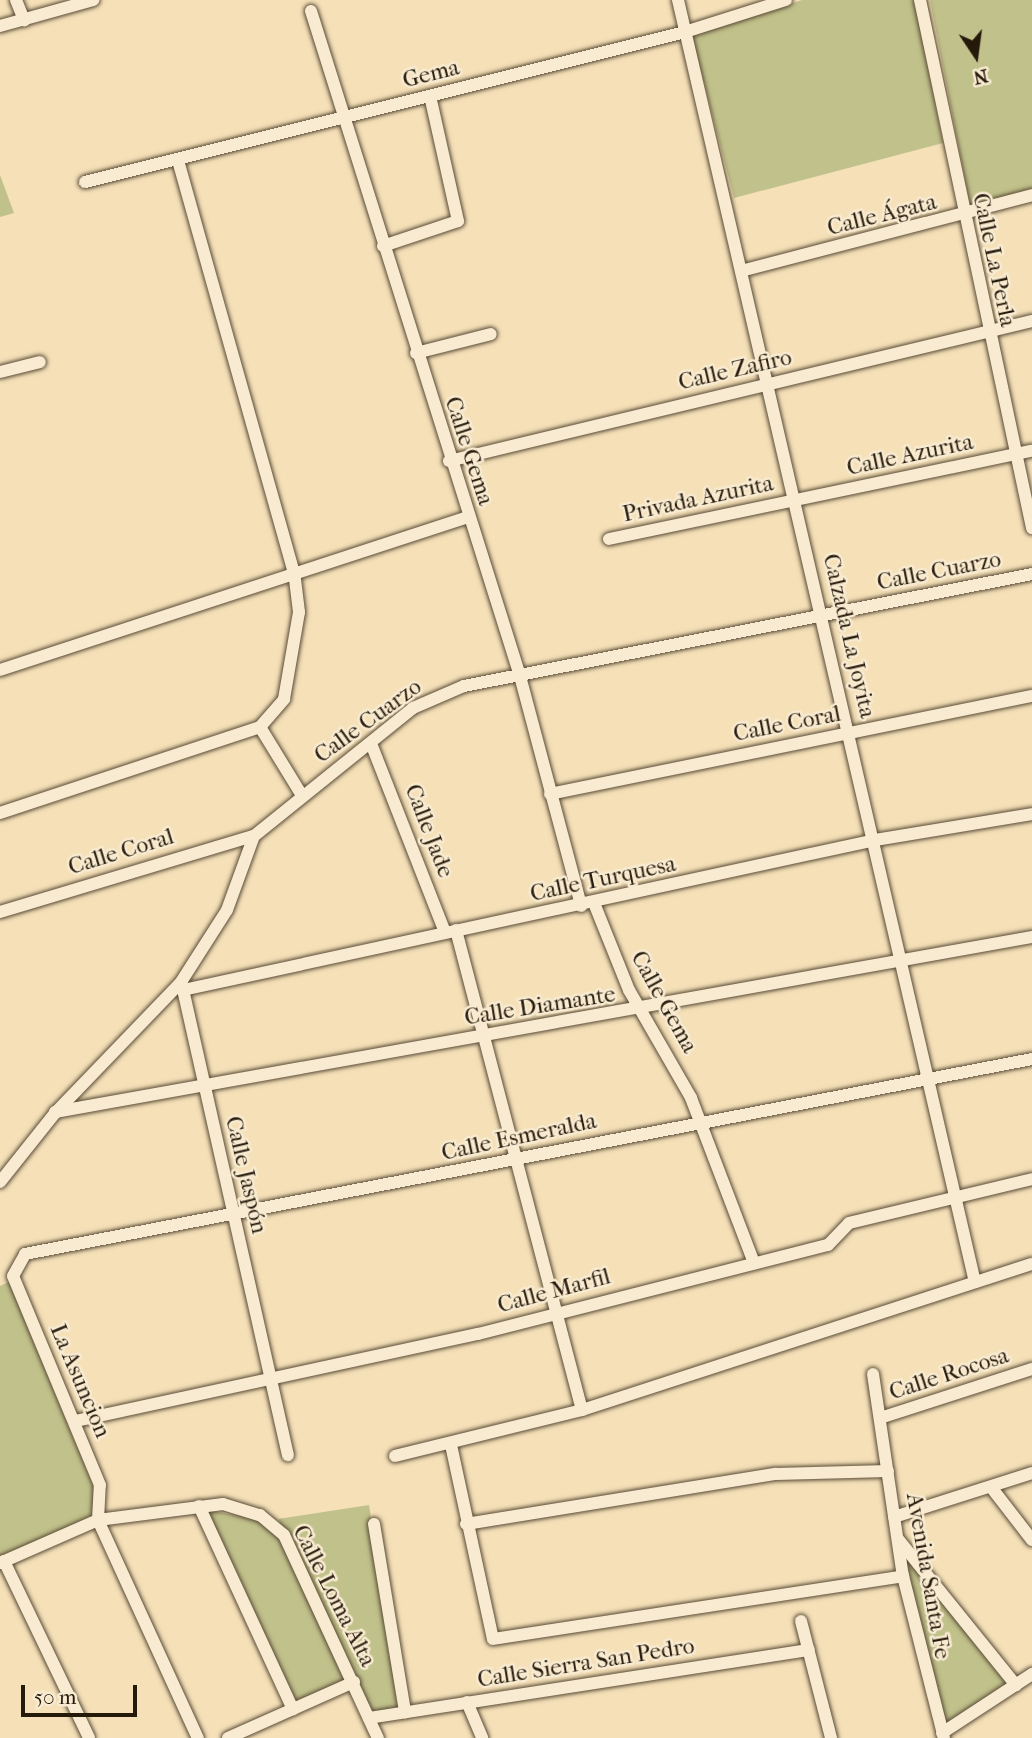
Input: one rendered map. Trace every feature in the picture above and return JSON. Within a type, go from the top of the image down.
[{"type":"street","points":[[16,0],[24,20]]},
{"type":"street","points":[[0,26],[93,0]]},
{"type":"street","name":"Calzada La Joyita","points":[[678,0],[904,963],[975,1282]]},
{"type":"street","name":"Gema","points":[[85,182],[685,32],[786,0]]},
{"type":"street","name":"Calle La Perla","points":[[920,0],[962,216],[1032,528]]},
{"type":"street","name":"Calle Gema","points":[[311,11],[449,461],[520,676],[581,906]]},
{"type":"street","points":[[383,246],[458,221],[429,96]]},
{"type":"street","points":[[0,813],[260,727],[284,699],[299,612],[294,573],[178,159]]},
{"type":"street","name":"Calle Ágata","points":[[741,271],[962,216],[1032,195]]},
{"type":"street","name":"Calle Zafiro","points":[[449,461],[1032,321]]},
{"type":"street","points":[[416,353],[491,334]]},
{"type":"street","points":[[0,372],[40,362]]},
{"type":"street","name":"Calle Azurita","points":[[796,499],[1032,451]]},
{"type":"street","name":"Privada Azurita","points":[[609,539],[796,499]]},
{"type":"street","points":[[0,670],[468,517]]},
{"type":"street","name":"Calle Cuarzo","points":[[0,1182],[13,1161],[55,1112],[182,986],[227,910],[254,836],[301,794],[372,746],[435,696],[520,676],[1032,574]]},
{"type":"street","name":"Calle Coral","points":[[550,794],[1032,696]]},
{"type":"street","points":[[260,727],[301,794]]},
{"type":"street","name":"Calle Jade","points":[[372,746],[450,931],[485,1035],[514,1161],[582,1410]]},
{"type":"street","name":"Calle Turquesa","points":[[182,986],[581,906],[875,840],[1032,814]]},
{"type":"street","name":"Calle Coral","points":[[0,912],[254,836]]},
{"type":"street","name":"Calle Gema","points":[[594,903],[618,967],[700,1120],[754,1263]]},
{"type":"street","name":"Calle Diamante","points":[[55,1112],[205,1090],[599,1013],[644,1012],[1032,937]]},
{"type":"street","name":"Calle Jaspón","points":[[182,986],[288,1455]]},
{"type":"street","name":"Calle Esmeralda","points":[[13,1276],[17,1261],[514,1161],[700,1120],[1032,1059]]},
{"type":"street","points":[[0,1166],[13,1161]]},
{"type":"street","name":"Calle Marfil","points":[[75,1421],[555,1311],[828,1245],[849,1223],[1032,1179]]},
{"type":"street","points":[[395,1456],[451,1445],[582,1410],[1032,1264]]},
{"type":"street","points":[[0,1281],[13,1276]]},
{"type":"street","name":"La Asuncion","points":[[13,1276],[100,1485],[98,1520]]},
{"type":"street","name":"Calle Rocosa","points":[[880,1419],[1032,1369]]},
{"type":"street","name":"Avenida Santa Fe","points":[[873,1374],[903,1576],[943,1736]]},
{"type":"street","points":[[451,1445],[466,1524],[776,1474],[888,1471]]},
{"type":"street","points":[[894,1517],[1032,1474]]},
{"type":"street","points":[[990,1486],[1032,1540]]},
{"type":"street","points":[[199,1506],[293,1709]]},
{"type":"street","name":"Calle Loma Alta","points":[[2,1562],[98,1520],[199,1506],[240,1506],[284,1535],[378,1738]]},
{"type":"street","points":[[98,1520],[198,1738]]},
{"type":"street","points":[[374,1524],[405,1712]]},
{"type":"street","name":"Calle Sierra San Pedro","points":[[466,1524],[493,1639],[903,1576]]},
{"type":"street","points":[[898,1539],[1016,1685]]},
{"type":"street","points":[[2,1562],[89,1738]]},
{"type":"street","points":[[801,1621],[831,1738]]},
{"type":"street","name":"Calle Sierra San Pedro","points":[[369,1718],[809,1650]]},
{"type":"street","points":[[943,1736],[1032,1674]]},
{"type":"street","points":[[228,1738],[354,1682]]},
{"type":"street","points":[[467,1702],[482,1738]]},
{"type":"green space","points":[[802,0],[915,0],[943,143],[734,198],[692,36]]},
{"type":"green space","points":[[930,0],[1032,0],[1032,191],[970,205]]},
{"type":"green space","points":[[0,175],[14,213],[0,217]]},
{"type":"green space","points":[[9,1282],[96,1493],[91,1516],[0,1559],[0,1286]]},
{"type":"green space","points":[[369,1505],[401,1706],[371,1713],[278,1519]]},
{"type":"green space","points":[[205,1510],[259,1519],[280,1537],[349,1681],[297,1703]]},
{"type":"green space","points":[[905,1558],[1008,1682],[944,1725]]}]
